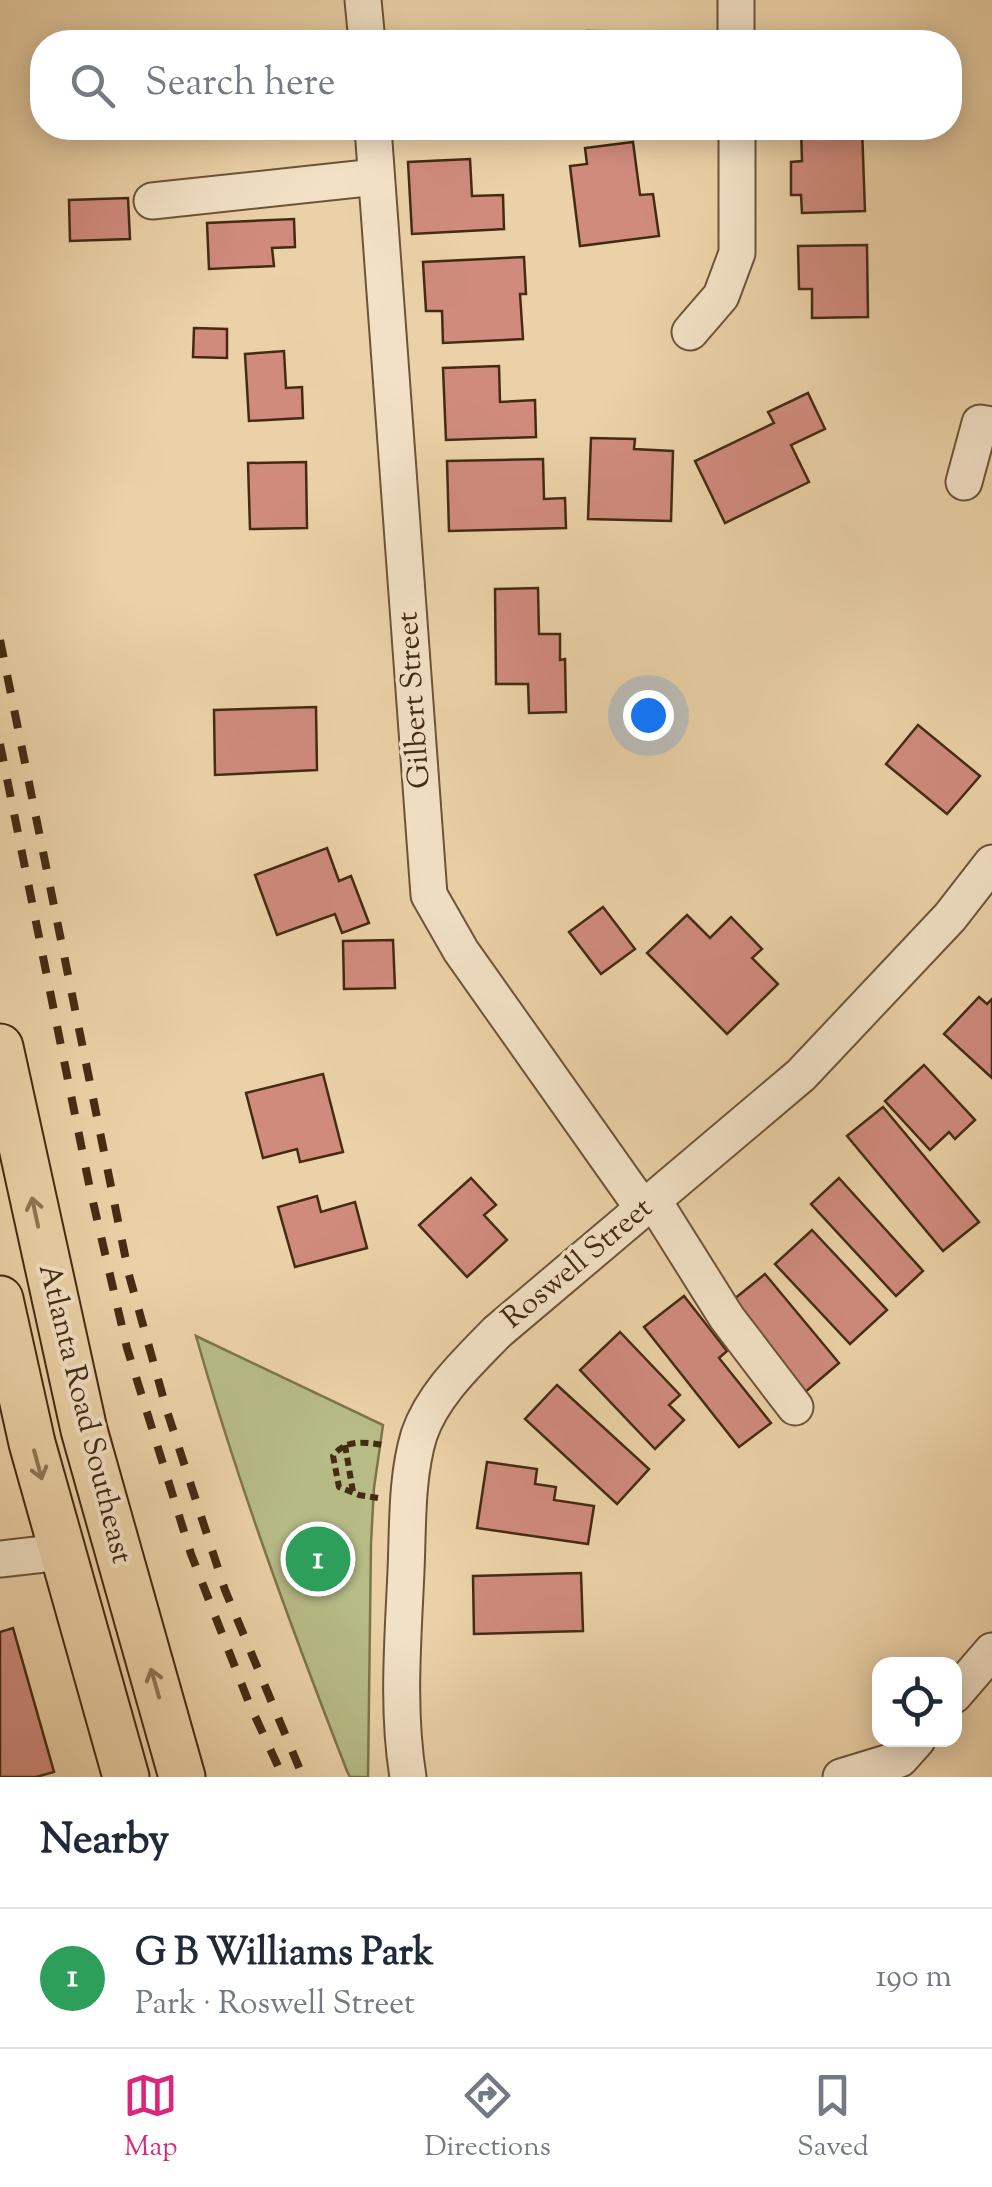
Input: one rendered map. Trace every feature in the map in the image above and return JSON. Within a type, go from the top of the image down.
[{"type":"main road","name":"Atlanta Road Southeast","points":[[0,1047],[84,1430],[182,1777]]},
{"type":"main road","name":"Atlanta Road Southeast","points":[[3,1325],[32,1443],[126,1777]]},
{"type":"street","points":[[364,0],[365,30]]},
{"type":"street","points":[[736,0],[736,30]]},
{"type":"street","name":"Gilbert Street","points":[[374,140],[429,895],[461,951],[796,1406]]},
{"type":"street","points":[[690,332],[721,296],[737,253],[736,140]]},
{"type":"street","points":[[152,200],[376,177]]},
{"type":"street","points":[[964,482],[980,423],[992,425]]},
{"type":"street","name":"Roswell Street","points":[[408,1777],[401,1696],[410,1489],[420,1435],[436,1402],[497,1332],[801,1074],[950,917],[992,863]]},
{"type":"street","points":[[0,1559],[62,1552]]},
{"type":"street","points":[[962,1686],[992,1651]]},
{"type":"street","points":[[840,1777],[900,1759],[911,1747]]},
{"type":"path","points":[[379,1498],[340,1486],[332,1464],[336,1452],[356,1442],[388,1446]]},
{"type":"path","points":[[345,1446],[353,1492]]},
{"type":"green space","points":[[196,1336],[383,1425],[371,1543],[368,1777],[350,1777],[347,1771],[266,1555]]},
{"type":"building","points":[[801,140],[862,140],[865,211],[802,213],[801,195],[791,195],[791,162],[802,161]]},
{"type":"building","points":[[633,142],[640,195],[653,194],[659,236],[580,246],[570,166],[587,164],[585,148]]},
{"type":"building","points":[[470,159],[472,196],[503,195],[504,229],[412,234],[408,162]]},
{"type":"building","points":[[128,198],[130,239],[70,241],[69,200]]},
{"type":"building","points":[[294,219],[295,247],[272,248],[274,266],[209,269],[207,223]]},
{"type":"building","points":[[867,245],[868,317],[812,318],[812,289],[799,289],[798,246]]},
{"type":"building","points":[[524,257],[526,294],[520,294],[523,339],[443,343],[442,311],[426,311],[423,262]]},
{"type":"building","points":[[194,328],[227,329],[227,358],[193,357]]},
{"type":"building","points":[[284,351],[286,388],[302,387],[303,418],[249,421],[245,354]]},
{"type":"building","points":[[499,366],[500,402],[535,400],[536,437],[446,440],[443,368]]},
{"type":"building","points":[[808,393],[825,429],[791,445],[809,482],[725,523],[695,461],[774,423],[768,412]]},
{"type":"building","points":[[591,438],[635,439],[634,449],[673,451],[671,521],[588,519]]},
{"type":"building","points":[[543,459],[544,499],[565,498],[566,528],[449,531],[447,461]]},
{"type":"building","points":[[306,462],[307,528],[250,529],[248,463]]},
{"type":"building","points":[[538,588],[539,634],[560,634],[560,660],[565,659],[566,712],[529,713],[528,684],[496,684],[495,589]]},
{"type":"building","points":[[316,707],[317,770],[215,775],[214,710]]},
{"type":"building","points":[[918,725],[980,776],[947,814],[886,764]]},
{"type":"building","points":[[327,848],[339,881],[351,876],[369,923],[342,933],[335,914],[277,935],[255,875]]},
{"type":"building","points":[[603,907],[635,949],[601,974],[569,932]]},
{"type":"building","points":[[687,915],[710,938],[731,917],[762,949],[752,958],[778,984],[727,1034],[647,953]]},
{"type":"building","points":[[393,940],[395,988],[344,989],[343,941]]},
{"type":"building","points":[[979,997],[987,1004],[992,999],[992,1078],[944,1034]]},
{"type":"building","points":[[924,1065],[975,1120],[955,1139],[949,1132],[930,1150],[885,1101]]},
{"type":"building","points":[[323,1074],[343,1152],[300,1162],[297,1149],[263,1158],[246,1093]]},
{"type":"building","points":[[883,1107],[979,1222],[943,1251],[847,1136]]},
{"type":"building","points":[[471,1178],[496,1205],[484,1215],[507,1240],[467,1277],[419,1225]]},
{"type":"building","points":[[839,1178],[923,1271],[896,1296],[811,1204]]},
{"type":"building","points":[[317,1196],[321,1212],[355,1202],[367,1248],[295,1267],[278,1207]]},
{"type":"building","points":[[812,1230],[887,1310],[850,1344],[775,1264]]},
{"type":"building","points":[[765,1274],[839,1363],[803,1394],[728,1304]]},
{"type":"building","points":[[684,1296],[727,1351],[719,1358],[771,1423],[739,1447],[644,1327]]},
{"type":"building","points":[[620,1332],[680,1395],[669,1405],[684,1420],[655,1449],[580,1370]]},
{"type":"building","points":[[557,1385],[649,1469],[617,1504],[525,1419]]},
{"type":"building","points":[[487,1462],[537,1469],[535,1484],[556,1487],[554,1500],[594,1506],[588,1544],[477,1528]]},
{"type":"building","points":[[581,1573],[583,1631],[474,1634],[473,1576]]},
{"type":"building","points":[[13,1628],[54,1772],[36,1777],[0,1777],[0,1632]]},
{"type":"railway","points":[[0,640],[129,1275],[167,1411],[225,1590],[303,1777]]},
{"type":"railway","points":[[0,744],[90,1189],[127,1348],[191,1554],[249,1703],[283,1777]]},
{"type":"place","name":"G B Williams Park","points":[[318,1559]]}]
